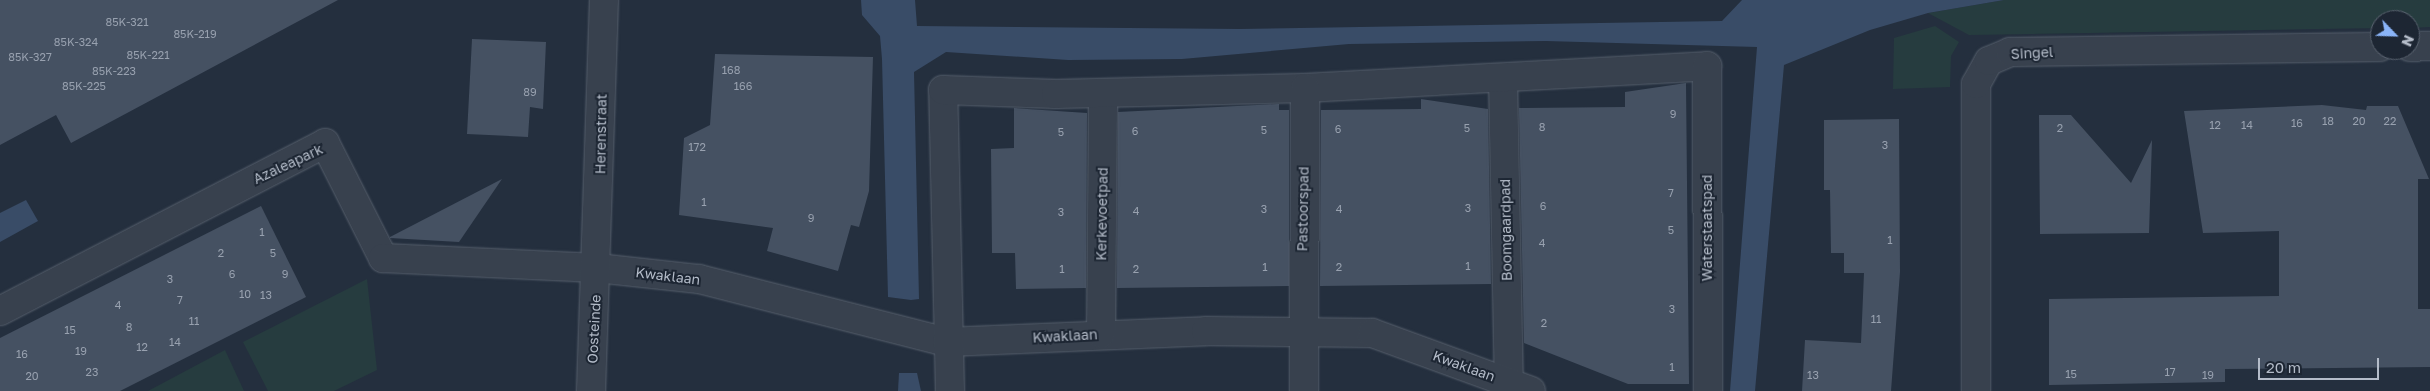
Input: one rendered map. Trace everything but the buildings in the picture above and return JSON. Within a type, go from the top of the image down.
[{"type":"street","name":"Herenstraat","points":[[597,268],[604,0]]},
{"type":"street","name":"Singel","points":[[1976,391],[1976,84],[1989,61],[2010,52],[2370,47]]},
{"type":"street","name":"Waterstaatspad","points":[[1503,79],[1707,66],[1708,391]]},
{"type":"street","points":[[950,391],[947,342],[943,90],[1103,94],[1305,88],[1503,79]]},
{"type":"street","name":"Boomgaardpad","points":[[1503,79],[1520,386]]},
{"type":"street","name":"Pastoorspad","points":[[1304,391],[1301,329],[1305,88]]},
{"type":"street","name":"Kerkevoetpad","points":[[1101,334],[1103,94]]},
{"type":"street","name":"Azaleapark","points":[[0,311],[326,143],[383,258],[597,268]]},
{"type":"street","name":"Kwaklaan","points":[[597,268],[699,279],[947,342],[1101,334],[1301,329],[1372,333],[1520,386]]},
{"type":"street","name":"Oosteinde","points":[[591,391],[597,268]]},
{"type":"green space","points":[[2004,0],[2430,0],[2430,27],[2420,28],[2420,10],[2370,10],[2370,28],[1969,35],[1928,13]]},
{"type":"green space","points":[[1935,26],[1959,42],[1951,56],[1950,87],[1893,89],[1894,38]]},
{"type":"green space","points":[[367,279],[377,370],[334,391],[268,391],[243,342]]},
{"type":"green space","points":[[225,350],[244,391],[148,391]]},
{"type":"water","points":[[861,0],[915,0],[917,26],[1240,29],[1722,21],[1742,0],[2004,0],[1928,13],[1870,30],[1784,65],[1755,391],[1730,391],[1757,47],[1546,41],[1349,44],[1182,59],[1068,60],[946,52],[914,72],[919,299],[911,300],[888,297],[880,36],[862,15]]},
{"type":"water","points":[[26,200],[38,221],[0,242],[0,213]]},
{"type":"water","points":[[899,373],[917,373],[921,391],[898,391]]}]
